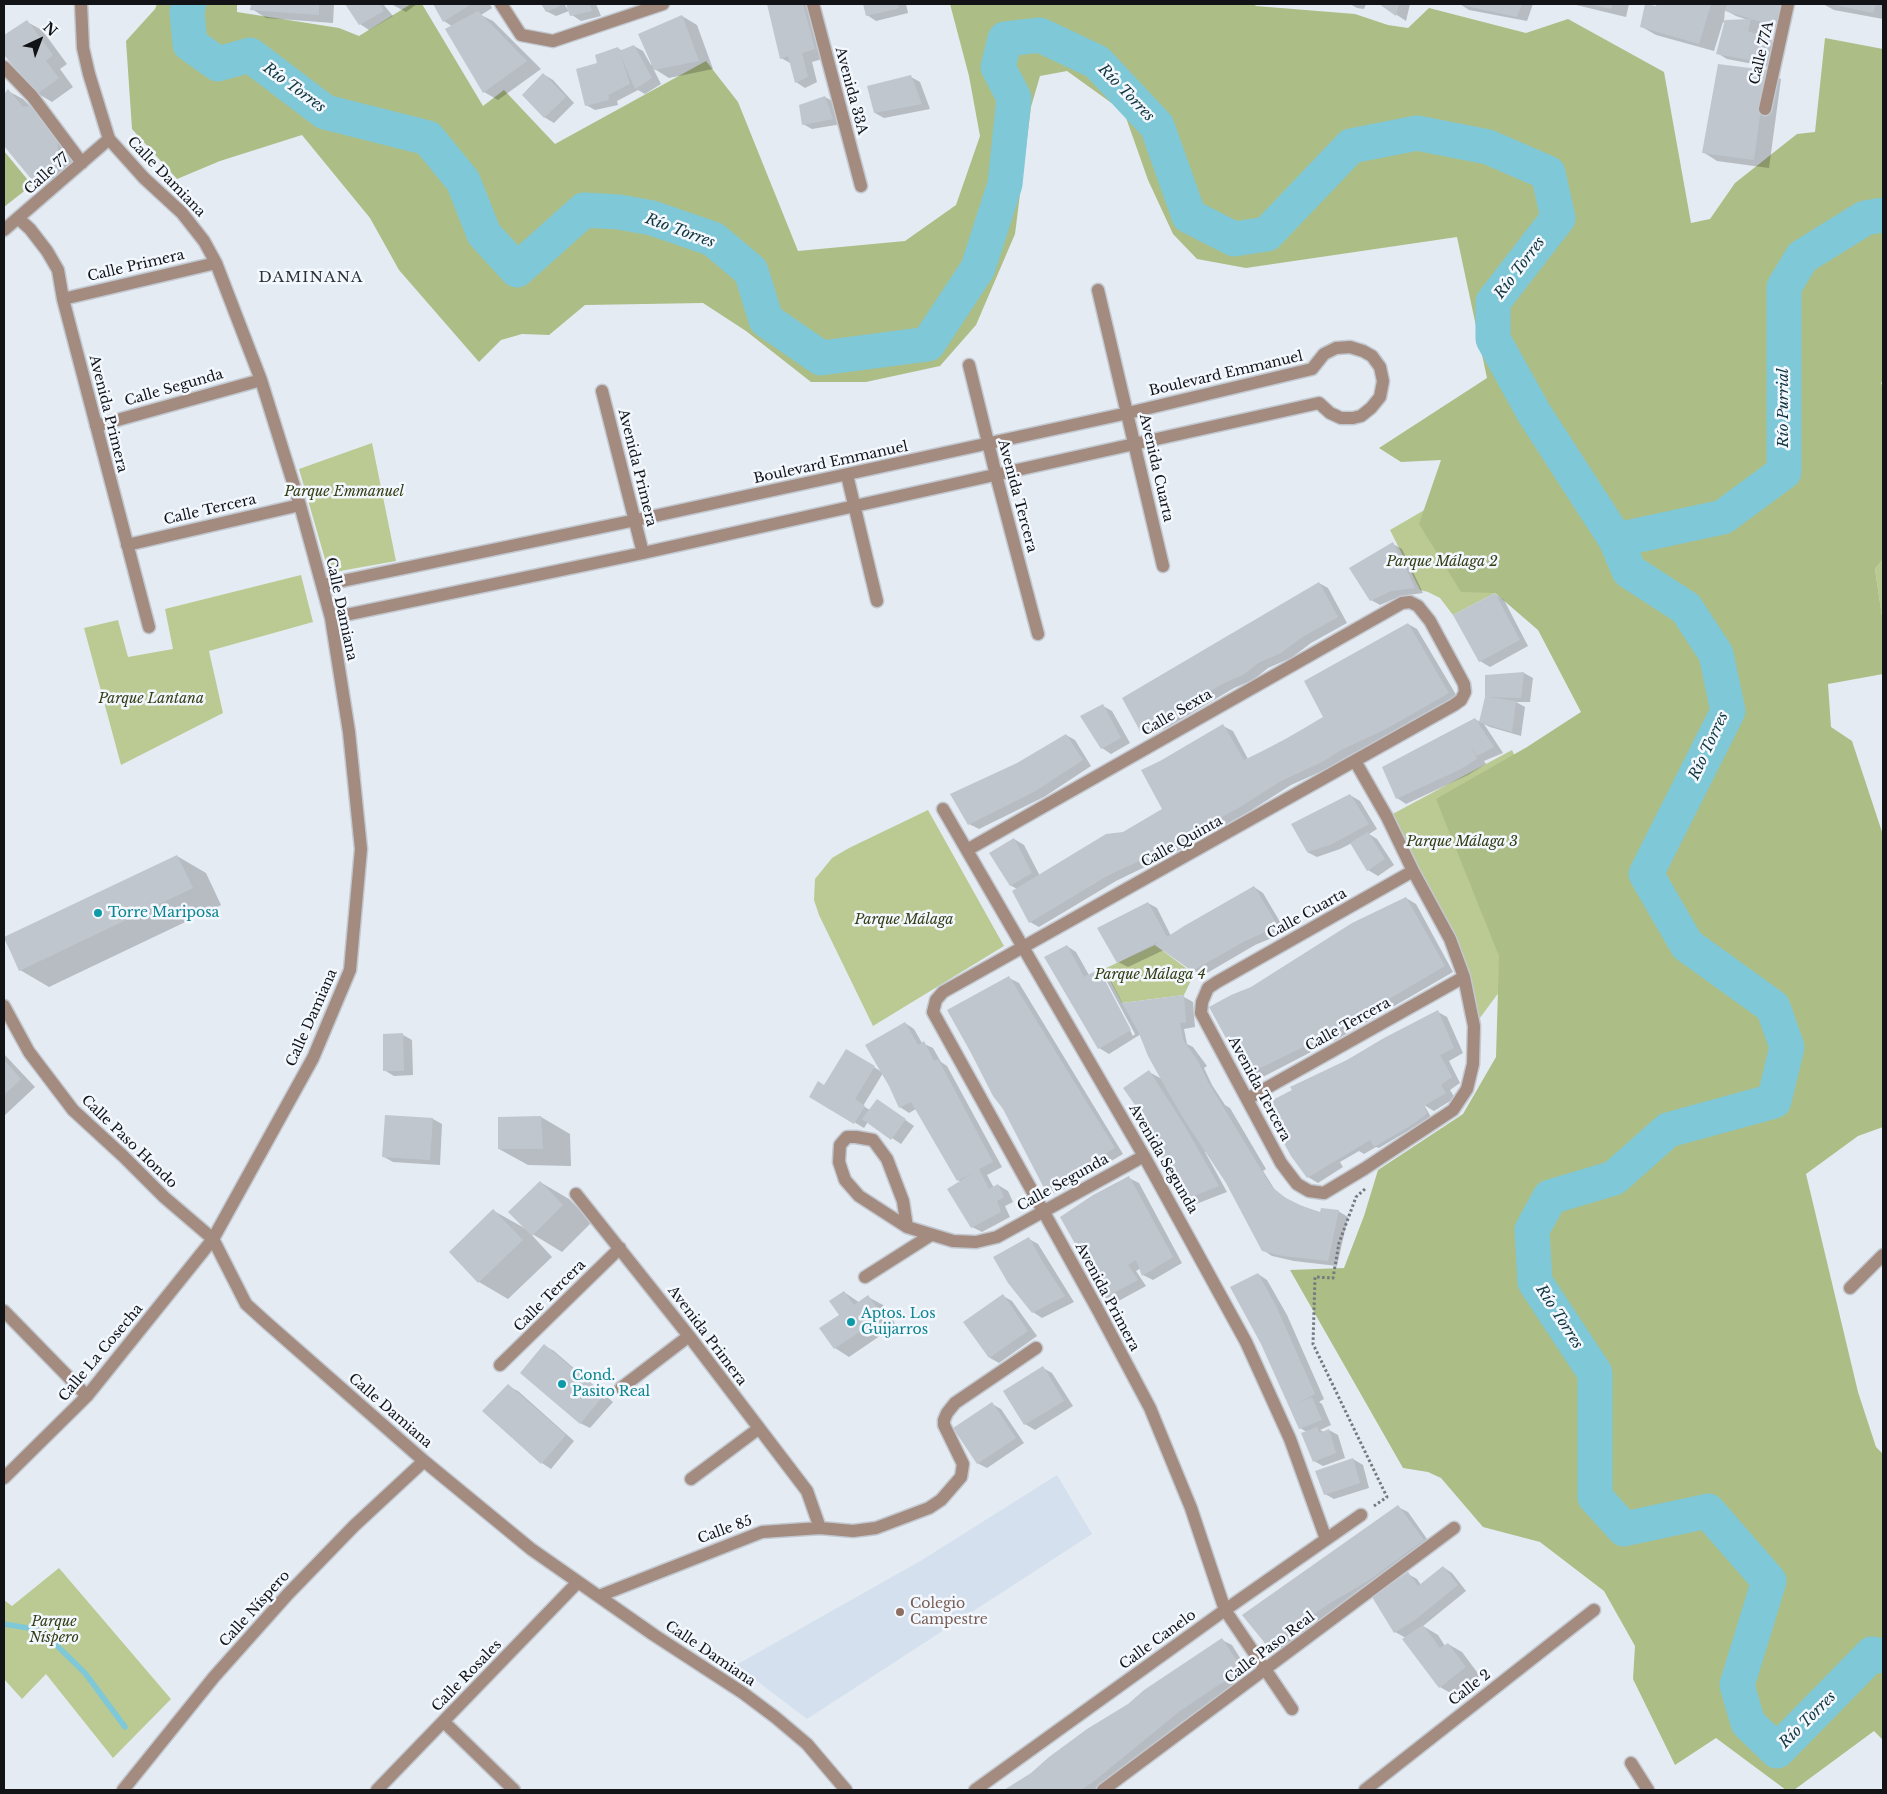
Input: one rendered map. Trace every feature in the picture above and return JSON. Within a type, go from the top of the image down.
[{"type":"street","name":"Calle Damiana","points":[[81,4],[84,48],[89,74],[109,139],[144,178],[182,213],[204,241],[216,263],[261,380],[323,585],[331,618],[349,732],[361,849],[350,970],[312,1058],[213,1239],[246,1304],[424,1461],[531,1549],[743,1693],[775,1717],[807,1744],[846,1790]]},
{"type":"street","points":[[502,4],[522,35],[554,41],[663,4]]},
{"type":"street","name":"Avenida 33A","points":[[813,4],[861,186]]},
{"type":"street","name":"Calle 77A","points":[[1764,109],[1788,4]]},
{"type":"street","points":[[4,67],[32,96],[82,163]]},
{"type":"street","name":"Calle 77","points":[[4,230],[19,219],[109,139]]},
{"type":"street","name":"Avenida Primera","points":[[19,219],[30,229],[47,251],[58,270],[63,299],[148,627]]},
{"type":"street","name":"Calle Primera","points":[[63,299],[216,263]]},
{"type":"street","name":"Avenida Cuarta","points":[[1098,290],[1163,566]]},
{"type":"street","name":"Boulevard Emmanuel","points":[[323,585],[847,475],[1128,413],[1312,369],[1324,354],[1336,348],[1350,347],[1363,351],[1372,356],[1380,367],[1383,381],[1380,398],[1361,416],[1340,418],[1330,413],[1319,403],[643,553],[331,618]]},
{"type":"street","name":"Avenida Tercera","points":[[969,365],[1038,634]]},
{"type":"street","name":"Calle Segunda","points":[[96,426],[261,380]]},
{"type":"street","name":"Avenida Primera","points":[[602,391],[643,553]]},
{"type":"street","points":[[847,475],[877,601]]},
{"type":"street","name":"Calle Tercera","points":[[127,545],[300,505]]},
{"type":"street","name":"Calle Sexta","points":[[967,850],[1402,603],[1410,602],[1418,606],[1430,621],[1464,684],[1465,692],[1461,700],[1454,705]]},
{"type":"street","name":"Calle Quinta","points":[[933,1012],[936,1000],[943,992],[1454,705]]},
{"type":"street","points":[[1355,762],[1387,817],[1413,872],[1450,940],[1464,977],[1474,1026],[1473,1064],[1467,1088],[1453,1110],[1364,1169]]},
{"type":"street","name":"Avenida Segunda","points":[[943,809],[1144,1156],[1246,1342],[1290,1439],[1326,1539]]},
{"type":"street","name":"Calle Cuarta","points":[[1217,982],[1413,872]]},
{"type":"street","name":"Calle Tercera","points":[[1247,1099],[1464,977]]},
{"type":"street","name":"Avenida Tercera","points":[[1217,982],[1208,988],[1202,1002],[1201,1013],[1281,1163],[1297,1184],[1309,1190],[1324,1193],[1364,1169]]},
{"type":"street","name":"Calle Paso Hondo","points":[[4,1006],[30,1052],[73,1110],[164,1197],[213,1239]]},
{"type":"street","name":"Avenida Primera","points":[[933,1012],[1150,1408],[1191,1508],[1225,1610],[1292,1709]]},
{"type":"street","name":"Calle Segunda","points":[[907,1227],[903,1201],[887,1159],[873,1140],[847,1137],[840,1145],[839,1162],[845,1180],[859,1196],[907,1227],[953,1241],[976,1242],[997,1237],[1144,1156]]},
{"type":"street","name":"Avenida Primera","points":[[576,1194],[689,1336],[807,1491],[820,1528]]},
{"type":"street","points":[[865,1277],[931,1235]]},
{"type":"street","name":"Calle La Cosecha","points":[[4,1478],[87,1396],[213,1239]]},
{"type":"street","name":"Calle Tercera","points":[[500,1365],[620,1248]]},
{"type":"street","points":[[1850,1288],[1883,1255]]},
{"type":"street","points":[[4,1311],[87,1396]]},
{"type":"street","points":[[622,1388],[689,1336]]},
{"type":"street","name":"Calle 85","points":[[599,1596],[762,1532],[820,1528],[853,1531],[876,1528],[928,1508],[941,1500],[961,1477],[963,1464],[948,1435],[944,1420],[955,1403],[1036,1348]]},
{"type":"street","points":[[691,1479],[758,1429]]},
{"type":"street","name":"Calle Níspero","points":[[124,1790],[214,1676],[282,1601],[354,1526],[424,1461]]},
{"type":"street","name":"Calle Canelo","points":[[975,1790],[1225,1610],[1361,1515]]},
{"type":"street","name":"Calle Paso Real","points":[[1102,1790],[1266,1670],[1454,1528]]},
{"type":"street","name":"Calle Rosales","points":[[377,1790],[578,1582]]},
{"type":"street","name":"Calle 2","points":[[1365,1790],[1594,1610]]},
{"type":"street","points":[[444,1722],[514,1790]]},
{"type":"street","points":[[1631,1763],[1642,1788]]},
{"type":"path","points":[[1364,1169],[1368,1185],[1356,1197],[1338,1243],[1333,1278],[1315,1277],[1312,1344],[1387,1497]]},
{"type":"shaded area","name":"Colegio Campestre","points":[[1057,1475],[1092,1534],[807,1719],[736,1665],[922,1560]]},
{"type":"green space","points":[[157,4],[237,4],[237,12],[339,28],[359,36],[411,4],[422,4],[483,106],[504,90],[555,144],[706,61],[738,102],[798,251],[905,241],[956,205],[980,136],[969,76],[950,4],[1254,4],[1256,6],[1355,14],[1388,25],[1408,28],[1429,8],[1526,33],[1568,19],[1664,72],[1691,223],[1710,219],[1735,183],[1797,134],[1815,132],[1825,38],[1883,49],[1883,379],[1881,384],[1883,385],[1883,559],[1875,569],[1883,623],[1883,674],[1828,684],[1831,727],[1852,741],[1883,835],[1883,1127],[1858,1136],[1806,1174],[1858,1392],[1876,1447],[1883,1454],[1883,1740],[1874,1731],[1794,1790],[1786,1790],[1716,1738],[1675,1765],[1633,1679],[1635,1646],[1604,1591],[1540,1542],[1483,1527],[1441,1478],[1428,1472],[1403,1468],[1290,1270],[1344,1268],[1364,1216],[1378,1170],[1463,1114],[1496,1057],[1499,956],[1436,799],[1527,747],[1581,712],[1538,630],[1495,593],[1461,592],[1419,524],[1441,460],[1401,462],[1379,448],[1487,378],[1457,237],[1246,268],[1197,259],[1173,234],[1148,180],[1124,112],[1067,71],[1040,76],[1031,107],[1015,234],[976,325],[940,366],[866,382],[811,382],[746,331],[703,303],[585,305],[549,335],[522,334],[501,340],[479,362],[399,270],[370,218],[302,135],[220,161],[177,179],[132,129],[126,41],[155,9]]},
{"type":"green space","points":[[4,151],[32,185],[4,207]]},
{"type":"green space","name":"Parque Emmanuel","points":[[372,443],[396,561],[329,573],[299,469]]},
{"type":"green space","name":"Parque Málaga 2","points":[[1445,498],[1495,593],[1453,615],[1440,598],[1420,590],[1390,530]]},
{"type":"green space","points":[[1883,559],[1883,623],[1875,569]]},
{"type":"green space","name":"Parque Lantana","points":[[301,575],[313,622],[209,651],[223,713],[121,765],[84,628],[118,620],[128,657],[173,649],[165,609]]},
{"type":"green space","name":"Parque Málaga 3","points":[[1512,750],[1526,779],[1525,957],[1474,1026],[1464,977],[1387,817]]},
{"type":"green space","name":"Parque Málaga","points":[[928,810],[1004,946],[873,1026],[819,915],[814,900],[815,879],[832,858]]},
{"type":"green space","name":"Parque Málaga 4","points":[[1155,945],[1194,974],[1184,995],[1122,1003],[1104,969]]},
{"type":"green space","name":"Parque Níspero","points":[[59,1568],[171,1699],[113,1758],[46,1674],[22,1699],[4,1679],[4,1600],[12,1606]]},
{"type":"building","points":[[251,4],[319,4],[319,15],[250,10]]},
{"type":"building","points":[[345,4],[379,4],[384,11],[359,25]]},
{"type":"building","points":[[433,4],[471,4],[443,22]]},
{"type":"building","points":[[541,4],[559,4],[560,6],[546,12]]},
{"type":"building","points":[[566,4],[589,4],[592,11],[570,16]]},
{"type":"building","points":[[767,4],[803,4],[815,49],[802,53],[808,77],[795,83],[788,56],[780,59]]},
{"type":"building","points":[[863,4],[898,4],[899,8],[866,16]]},
{"type":"building","points":[[1379,4],[1399,4],[1396,16]]},
{"type":"building","points":[[1457,4],[1522,4],[1517,17]]},
{"type":"building","points":[[1590,4],[1613,4],[1611,9]]},
{"type":"building","points":[[1645,4],[1656,6],[1657,4],[1711,4],[1699,44],[1640,27]]},
{"type":"building","points":[[1727,4],[1781,4],[1775,25],[1725,11]]},
{"type":"building","points":[[1831,4],[1876,4],[1873,13]]},
{"type":"building","points":[[478,11],[527,61],[483,93],[445,29]]},
{"type":"building","points":[[682,15],[699,61],[654,70],[638,34]]},
{"type":"building","points":[[1751,19],[1748,31],[1772,40],[1765,63],[1716,54],[1725,20]]},
{"type":"building","points":[[27,20],[53,55],[46,61],[59,78],[37,94],[4,55],[4,35]]},
{"type":"building","points":[[634,45],[652,78],[635,89],[620,54],[630,84],[608,95],[609,100],[585,106],[576,69],[597,63],[595,55],[618,47],[619,51]]},
{"type":"building","points":[[1718,64],[1766,70],[1754,160],[1702,153]]},
{"type":"building","points":[[543,73],[566,97],[544,118],[522,95]]},
{"type":"building","points":[[911,75],[922,104],[874,113],[867,86]]},
{"type":"building","points":[[8,89],[23,107],[34,105],[57,138],[60,156],[32,180],[4,146],[4,94]]},
{"type":"building","points":[[825,96],[833,119],[802,125],[799,105]]},
{"type":"building","points":[[1393,542],[1415,588],[1391,591],[1370,601],[1349,568]]},
{"type":"building","points":[[1319,582],[1338,617],[1301,638],[1281,653],[1258,663],[1243,675],[1224,683],[1161,721],[1140,731],[1122,698]]},
{"type":"building","points":[[1495,593],[1520,640],[1479,662],[1453,615]]},
{"type":"building","points":[[1408,623],[1449,693],[1386,729],[1281,781],[1240,807],[1160,851],[1107,876],[1029,923],[1012,891],[1106,834],[1123,832],[1162,809],[1141,770],[1223,724],[1244,760],[1279,743],[1323,717],[1304,681]]},
{"type":"building","points":[[1524,672],[1521,698],[1487,697],[1516,701],[1512,732],[1479,722],[1485,697],[1485,675]]},
{"type":"building","points":[[1103,704],[1121,738],[1101,749],[1080,716]]},
{"type":"building","points":[[1475,718],[1494,747],[1477,756],[1471,746],[1477,759],[1459,770],[1396,799],[1382,767]]},
{"type":"building","points":[[1066,734],[1083,760],[1034,792],[968,825],[950,794],[1017,763]]},
{"type":"building","points":[[1350,794],[1369,824],[1330,845],[1307,852],[1291,824]]},
{"type":"building","points":[[1368,832],[1385,859],[1367,871],[1350,843]]},
{"type":"building","points":[[1014,838],[1032,873],[1010,886],[989,853]]},
{"type":"building","name":"Torre Mariposa","points":[[177,855],[193,888],[19,971],[4,937]]},
{"type":"building","points":[[1254,886],[1278,926],[1245,941],[1192,971],[1155,945],[1160,941],[1117,963],[1097,928],[1148,902],[1167,937]]},
{"type":"building","points":[[1406,897],[1445,966],[1324,1037],[1246,1075],[1209,1007],[1251,987],[1352,923]]},
{"type":"building","points":[[1067,945],[1084,977],[1099,969],[1131,1030],[1098,1049],[1044,957]]},
{"type":"building","points":[[1009,976],[1115,1148],[1045,1190],[1003,1109],[993,1096],[947,1010]]},
{"type":"building","points":[[1184,995],[1186,1022],[1180,1023],[1183,1040],[1198,1061],[1208,1082],[1271,1186],[1284,1197],[1302,1206],[1320,1212],[1321,1208],[1339,1210],[1328,1261],[1283,1256],[1262,1251],[1226,1183],[1185,1121],[1163,1083],[1122,1003]]},
{"type":"building","points":[[1438,1010],[1454,1048],[1440,1055],[1452,1077],[1441,1085],[1446,1093],[1424,1106],[1427,1114],[1410,1126],[1374,1147],[1370,1140],[1307,1178],[1291,1156],[1263,1105],[1292,1090],[1290,1087],[1347,1060]]},
{"type":"building","points":[[905,1022],[918,1045],[924,1041],[934,1061],[938,1059],[993,1162],[979,1169],[989,1189],[998,1184],[1004,1197],[997,1201],[1001,1212],[971,1228],[947,1189],[973,1173],[957,1181],[911,1102],[899,1108],[889,1086],[865,1045]]},
{"type":"building","points":[[403,1033],[404,1071],[383,1071],[383,1034]]},
{"type":"building","points":[[846,1049],[875,1066],[855,1099],[865,1106],[854,1124],[809,1097],[818,1081],[824,1085]]},
{"type":"building","points":[[4,1060],[21,1079],[4,1095]]},
{"type":"building","points":[[1149,1070],[1184,1125],[1219,1186],[1186,1199],[1176,1183],[1135,1105],[1123,1088]]},
{"type":"building","points":[[877,1099],[906,1119],[891,1140],[862,1119]]},
{"type":"building","points":[[385,1115],[433,1118],[430,1160],[382,1157]]},
{"type":"building","points":[[541,1116],[543,1149],[498,1149],[498,1117]]},
{"type":"building","points":[[1129,1176],[1173,1257],[1142,1276],[1136,1260],[1128,1265],[1138,1280],[1102,1299],[1083,1258],[1060,1217],[1093,1195]]},
{"type":"building","points":[[540,1181],[563,1205],[532,1236],[508,1212]]},
{"type":"building","points":[[493,1209],[523,1240],[478,1283],[449,1252]]},
{"type":"building","points":[[1029,1237],[1065,1296],[1032,1313],[1008,1283],[993,1257]]},
{"type":"building","points":[[1258,1273],[1277,1308],[1315,1394],[1297,1403],[1312,1397],[1322,1420],[1299,1429],[1261,1344],[1230,1287]]},
{"type":"building","name":"Aptos. Los Guijarros","points":[[844,1291],[854,1305],[868,1295],[883,1316],[834,1349],[819,1328],[839,1315],[829,1301]]},
{"type":"building","points":[[1003,1294],[1028,1331],[989,1358],[963,1322]]},
{"type":"building","name":"Cond. Pasito Real","points":[[544,1344],[604,1395],[580,1424],[520,1373]]},
{"type":"building","points":[[1043,1366],[1064,1401],[1024,1425],[1003,1391]]},
{"type":"building","name":"Cond. Pasito Real","points":[[508,1384],[566,1435],[541,1464],[482,1411]]},
{"type":"building","points":[[992,1402],[1016,1438],[977,1464],[953,1428]]},
{"type":"building","points":[[1317,1427],[1320,1433],[1329,1429],[1336,1453],[1313,1462],[1301,1433]]},
{"type":"building","points":[[1353,1458],[1360,1483],[1324,1495],[1315,1471]]},
{"type":"building","points":[[1398,1505],[1424,1540],[1369,1580],[1327,1605],[1268,1647],[1242,1615]]},
{"type":"building","points":[[1443,1566],[1458,1585],[1415,1620],[1394,1633],[1372,1597],[1408,1572],[1418,1586]]},
{"type":"building","points":[[1423,1625],[1440,1648],[1448,1643],[1466,1667],[1439,1688],[1402,1639]]},
{"type":"building","points":[[1222,1638],[1244,1672],[1220,1684],[1180,1711],[1093,1782],[1081,1790],[1004,1790],[1031,1773],[1087,1729],[1128,1704],[1144,1690]]},
{"type":"waterway","name":"Río Torres","points":[[189,4],[187,12],[190,44],[218,64],[250,55],[325,112],[428,138],[463,181],[484,234],[517,270],[584,210],[619,212],[652,218],[713,239],[751,271],[766,320],[821,358],[928,344],[978,268],[1005,184],[1014,98],[998,67],[1005,39],[1040,35],[1097,62],[1157,126],[1189,216],[1234,239],[1267,234],[1351,146],[1417,133],[1488,147],[1548,173],[1558,218],[1493,302],[1493,339],[1534,413],[1616,540],[1629,571],[1686,608],[1716,654],[1728,711],[1646,874],[1687,945],[1773,1007],[1787,1047],[1774,1101],[1668,1130],[1614,1178],[1550,1197],[1532,1230],[1535,1282],[1595,1373],[1595,1497],[1624,1529],[1708,1511],[1769,1581],[1737,1685],[1748,1723],[1777,1751],[1872,1654],[1883,1656]]},
{"type":"waterway","name":"Río Purrial","points":[[1616,540],[1723,517],[1784,472],[1784,287],[1802,257],[1865,218],[1883,215]]},
{"type":"waterway","points":[[4,1624],[34,1629],[46,1635],[85,1673],[125,1727]]},
{"type":"place","name":"Torre Mariposa","points":[[98,913]]},
{"type":"place","name":"Aptos. Los Guijarros","points":[[851,1322]]},
{"type":"place","name":"Cond. Pasito Real","points":[[562,1384]]},
{"type":"place","name":"Colegio Campestre","points":[[900,1612]]},
{"type":"district","name":"DAMINANA","points":[[311,278]]}]
